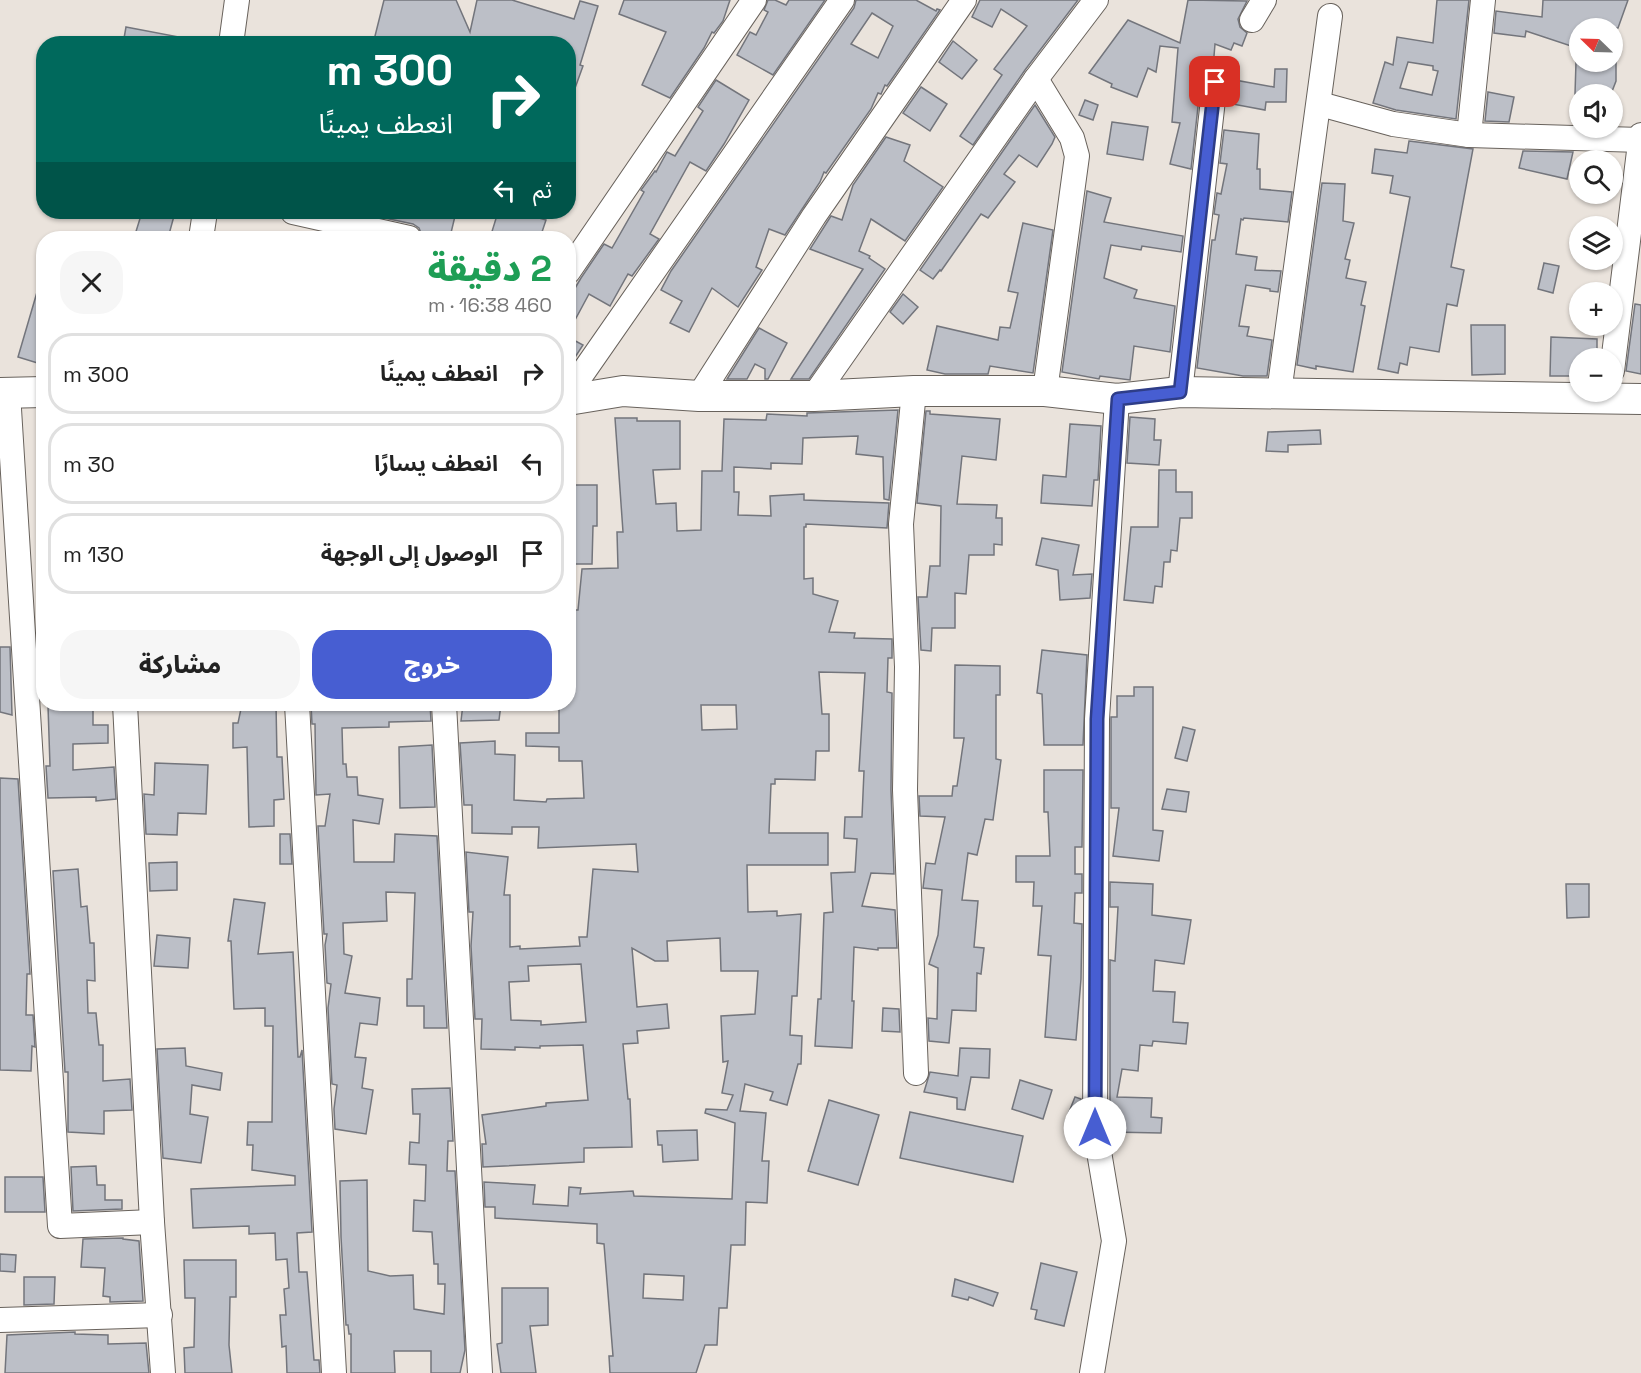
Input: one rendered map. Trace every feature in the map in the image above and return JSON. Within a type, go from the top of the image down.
[{"type":"main road","points":[[576,399],[622,391],[699,396],[814,396],[914,391],[1045,391],[1118,399],[1180,392],[1279,393],[1569,388]]},
{"type":"main road","points":[[1623,392],[1641,399]]},
{"type":"main road","points":[[4,393],[36,393]]},
{"type":"street","points":[[232,36],[237,0]]},
{"type":"street","points":[[576,261],[754,0]]},
{"type":"street","points":[[576,382],[842,0]]},
{"type":"street","points":[[699,396],[814,216],[964,0]]},
{"type":"street","points":[[814,396],[1036,79],[1096,0]]},
{"type":"street","points":[[1469,135],[1482,0]]},
{"type":"street","points":[[1279,393],[1320,104],[1330,16]]},
{"type":"street","points":[[1036,79],[1072,138],[1077,156],[1045,391]]},
{"type":"street","points":[[1180,392],[1215,82]]},
{"type":"street","points":[[1320,104],[1393,124],[1469,135],[1641,140]]},
{"type":"street","points":[[1616,348],[1641,135]]},
{"type":"street","points":[[324,219],[378,231]]},
{"type":"street","points":[[914,391],[901,524],[907,668],[905,790],[916,1073]]},
{"type":"street","points":[[4,393],[60,1226],[152,1222]]},
{"type":"street","points":[[1092,1373],[1114,1241],[1095,1128],[1097,719],[1118,399]]},
{"type":"street","points":[[125,711],[152,1222],[163,1373]]},
{"type":"street","points":[[297,711],[334,1373]]},
{"type":"street","points":[[444,711],[480,1373]]},
{"type":"street","points":[[0,1320],[160,1315]]},
{"type":"building","points":[[384,0],[456,0],[470,32],[477,0],[512,0],[574,19],[580,1],[598,6],[576,85],[576,36],[375,36]]},
{"type":"building","points":[[624,0],[730,0],[723,21],[714,33],[712,32],[704,48],[670,98],[642,85],[666,32],[619,14]]},
{"type":"building","points":[[768,0],[775,0],[786,5],[789,0],[825,0],[773,75],[737,55],[750,32],[756,35],[768,12],[764,10]]},
{"type":"building","points":[[856,0],[916,0],[936,11],[940,10],[887,86],[885,85],[881,94],[878,93],[871,109],[826,173],[824,172],[820,182],[785,235],[769,229],[756,267],[762,270],[738,307],[712,288],[689,332],[670,323],[682,301],[661,290],[671,271],[854,8]],"holes":[[[872,13],[893,26],[878,58],[851,44]]]},
{"type":"building","points":[[980,0],[1078,0],[1025,70],[973,145],[960,136],[1002,75],[994,69],[1027,26],[1001,9],[992,27],[972,17]]},
{"type":"building","points":[[1188,0],[1247,1],[1238,19],[1240,27],[1247,33],[1242,46],[1234,43],[1231,50],[1215,44],[1213,68],[1204,73],[1201,80],[1191,169],[1170,164],[1180,123],[1172,122],[1178,48],[1160,46],[1156,72],[1148,68],[1137,97],[1111,87],[1112,84],[1089,73],[1128,20],[1180,43]]},
{"type":"building","points":[[1437,0],[1469,0],[1456,119],[1396,110],[1373,103],[1385,62],[1393,65],[1397,37],[1433,43]],"holes":[[[1408,62],[1433,66],[1433,70],[1438,71],[1432,95],[1400,88]]]},
{"type":"building","points":[[1543,0],[1628,0],[1622,18],[1569,18],[1569,45],[1526,31],[1525,37],[1494,33],[1496,11],[1542,17]]},
{"type":"building","points":[[126,27],[174,36],[124,36]]},
{"type":"building","points":[[953,41],[977,60],[962,79],[939,62]]},
{"type":"building","points":[[1275,69],[1287,69],[1286,102],[1266,102],[1265,110],[1227,103],[1229,79],[1274,87]]},
{"type":"building","points":[[1576,72],[1616,72],[1615,84],[1575,84]]},
{"type":"building","points":[[716,80],[749,100],[706,171],[690,162],[650,234],[659,239],[632,276],[628,274],[610,306],[589,294],[576,318],[576,286],[604,244],[612,248],[644,192],[641,190],[656,172],[667,152],[675,156],[703,111],[698,107]]},
{"type":"building","points":[[921,87],[947,104],[930,131],[903,113]]},
{"type":"building","points":[[1488,92],[1514,97],[1509,122],[1485,121]]},
{"type":"building","points":[[1085,100],[1098,105],[1093,120],[1079,115]]},
{"type":"building","points":[[1035,105],[1055,137],[1052,144],[1037,167],[1019,155],[1004,174],[1015,182],[988,218],[981,214],[933,279],[920,270]]},
{"type":"building","points":[[1112,122],[1148,127],[1143,160],[1107,154]]},
{"type":"building","points":[[1224,130],[1259,134],[1257,169],[1260,169],[1260,189],[1292,192],[1288,222],[1241,219],[1236,254],[1257,257],[1255,270],[1281,271],[1278,292],[1246,285],[1239,326],[1249,327],[1247,336],[1272,340],[1267,376],[1243,376],[1197,368],[1212,240],[1215,240],[1219,215],[1214,214],[1217,193],[1221,194],[1227,164],[1220,163]]},
{"type":"building","points":[[886,137],[910,145],[904,161],[943,187],[905,241],[871,219],[859,251],[870,256],[869,258],[885,269],[809,379],[791,379],[863,269],[810,249],[831,216],[842,220],[853,185]]},
{"type":"building","points":[[1409,141],[1473,149],[1451,267],[1464,270],[1457,306],[1447,304],[1439,352],[1410,347],[1407,365],[1400,363],[1398,373],[1378,369],[1410,197],[1390,193],[1393,176],[1372,173],[1375,149],[1407,153]]},
{"type":"building","points":[[1523,151],[1569,152],[1567,179],[1519,168]]},
{"type":"building","points":[[1322,183],[1345,184],[1343,221],[1354,223],[1345,259],[1350,260],[1346,278],[1366,282],[1361,305],[1365,306],[1353,372],[1297,365]]},
{"type":"building","points":[[1087,191],[1111,198],[1104,222],[1183,236],[1181,252],[1142,246],[1141,250],[1111,245],[1104,278],[1137,290],[1134,298],[1175,306],[1170,352],[1134,346],[1130,380],[1100,376],[1099,379],[1062,372]]},
{"type":"building","points":[[140,219],[173,219],[170,231],[136,231]]},
{"type":"building","points":[[389,219],[454,219],[451,231],[420,231],[413,224]]},
{"type":"building","points":[[496,219],[546,220],[542,231],[492,231]]},
{"type":"building","points":[[1023,223],[1053,230],[1033,373],[990,366],[988,374],[945,374],[927,370],[937,326],[998,340],[1000,327],[1010,328],[1018,293],[1008,291]]},
{"type":"building","points":[[1544,263],[1559,266],[1553,293],[1538,289]]},
{"type":"building","points":[[903,294],[918,307],[903,324],[890,312]]},
{"type":"building","points":[[36,296],[36,363],[18,357]]},
{"type":"building","points":[[1635,304],[1641,305],[1641,374],[1626,371]]},
{"type":"building","points":[[1471,325],[1505,325],[1505,374],[1472,375]]},
{"type":"building","points":[[759,328],[787,343],[768,379],[765,379],[765,369],[755,364],[747,379],[727,379]]},
{"type":"building","points":[[1551,337],[1597,339],[1597,348],[1569,348],[1569,376],[1550,376]]},
{"type":"building","points":[[576,341],[583,345],[576,356]]},
{"type":"building","points":[[898,410],[889,500],[884,499],[883,457],[856,454],[858,436],[803,438],[802,464],[771,463],[771,469],[734,467],[734,492],[739,492],[738,515],[771,516],[770,496],[804,494],[804,500],[889,503],[887,528],[806,524],[804,527],[804,579],[813,578],[813,594],[838,601],[829,632],[855,633],[854,638],[892,639],[892,658],[888,658],[887,692],[892,693],[891,790],[894,874],[871,873],[862,906],[895,910],[897,948],[878,948],[878,950],[854,947],[852,1048],[815,1046],[818,999],[821,999],[824,913],[833,912],[831,873],[855,872],[857,839],[844,838],[845,817],[862,817],[864,771],[859,771],[865,673],[819,672],[822,714],[829,714],[829,751],[816,751],[815,780],[775,779],[775,784],[771,784],[769,833],[828,833],[828,865],[747,865],[748,912],[777,911],[777,916],[801,914],[797,996],[792,996],[790,1035],[802,1036],[801,1064],[798,1064],[787,1105],[770,1100],[773,1092],[745,1084],[740,1111],[766,1113],[762,1161],[769,1161],[767,1203],[746,1202],[745,1245],[731,1245],[727,1308],[719,1308],[717,1345],[705,1345],[696,1373],[610,1373],[609,1356],[613,1356],[604,1244],[597,1243],[597,1224],[495,1218],[495,1207],[485,1207],[484,1182],[535,1185],[533,1204],[568,1206],[569,1187],[581,1188],[580,1194],[633,1191],[634,1196],[732,1199],[735,1123],[705,1113],[706,1109],[727,1110],[733,1095],[722,1093],[728,1061],[723,1062],[721,1016],[755,1014],[758,971],[721,971],[720,938],[667,941],[668,961],[655,961],[632,948],[637,1007],[667,1004],[669,1028],[637,1031],[638,1043],[623,1044],[628,1099],[630,1099],[632,1147],[584,1148],[584,1162],[483,1167],[482,1144],[486,1144],[482,1115],[546,1106],[546,1103],[588,1100],[583,1045],[515,1047],[515,1050],[481,1049],[482,1019],[475,1019],[471,946],[473,912],[469,912],[466,852],[508,857],[504,895],[510,895],[510,947],[520,946],[520,949],[580,946],[579,937],[587,937],[593,869],[638,872],[636,844],[538,848],[539,827],[512,827],[512,834],[472,833],[472,805],[464,805],[460,743],[495,741],[495,754],[515,755],[514,800],[546,802],[547,799],[584,798],[582,761],[559,761],[559,747],[526,746],[526,733],[559,733],[559,711],[576,711],[576,610],[578,610],[582,569],[618,568],[617,532],[623,532],[615,418],[637,418],[637,421],[680,421],[680,469],[653,470],[656,504],[676,503],[677,531],[701,530],[702,471],[722,471],[724,419],[766,420],[767,414],[807,416],[807,413]],"holes":[[[701,705],[736,705],[737,729],[702,730]],[[581,964],[586,1022],[541,1025],[541,1021],[511,1020],[509,982],[529,981],[528,966]],[[644,1274],[684,1276],[683,1300],[643,1298]]]},
{"type":"building","points":[[926,411],[930,411],[930,414],[1000,419],[996,460],[962,456],[957,504],[997,505],[996,518],[1002,518],[1002,545],[994,544],[994,555],[969,555],[966,594],[955,593],[955,628],[932,628],[931,651],[921,650],[918,597],[927,597],[930,566],[940,566],[941,506],[917,503]]},
{"type":"building","points":[[1130,417],[1155,419],[1154,440],[1161,440],[1159,465],[1127,463]]},
{"type":"building","points":[[1070,424],[1101,426],[1098,480],[1094,480],[1092,506],[1041,503],[1043,475],[1066,477]]},
{"type":"building","points":[[1320,430],[1321,444],[1288,445],[1288,452],[1266,451],[1268,432]]},
{"type":"building","points":[[1159,470],[1176,470],[1176,492],[1192,492],[1192,518],[1180,518],[1177,551],[1171,550],[1170,562],[1164,562],[1162,587],[1155,586],[1153,603],[1124,600],[1131,527],[1158,527]]},
{"type":"building","points":[[576,485],[597,485],[597,526],[593,526],[592,564],[576,564]]},
{"type":"building","points":[[1042,538],[1079,545],[1073,575],[1092,574],[1090,598],[1060,600],[1058,570],[1036,565]]},
{"type":"building","points":[[0,647],[10,647],[12,715],[0,712]]},
{"type":"building","points":[[1042,650],[1087,655],[1083,745],[1044,745],[1042,694],[1037,693]]},
{"type":"building","points":[[955,665],[1000,666],[1000,695],[996,695],[996,759],[1001,760],[993,820],[985,819],[977,855],[968,853],[962,900],[978,901],[974,947],[984,948],[981,974],[977,973],[976,1011],[952,1010],[949,1043],[929,1041],[928,1018],[937,1019],[938,968],[929,964],[938,935],[942,890],[923,888],[926,863],[935,864],[945,817],[920,816],[919,796],[952,796],[953,786],[957,786],[964,738],[954,738]]},
{"type":"building","points":[[1134,687],[1153,687],[1153,830],[1163,831],[1159,861],[1113,856],[1119,808],[1111,808],[1111,717],[1117,717],[1117,696],[1134,696]]},
{"type":"building","points":[[48,711],[93,711],[93,725],[108,725],[108,743],[73,744],[73,770],[114,767],[116,799],[96,801],[96,797],[48,798],[46,766],[50,766]]},
{"type":"building","points":[[241,711],[276,711],[277,757],[282,757],[284,799],[274,800],[274,826],[249,827],[247,747],[233,748],[233,723],[238,723]]},
{"type":"building","points":[[311,711],[430,711],[431,721],[389,722],[389,727],[342,728],[343,764],[346,764],[347,777],[357,777],[358,795],[383,799],[379,824],[353,820],[354,862],[394,862],[395,834],[437,836],[447,1028],[424,1028],[424,1006],[407,1006],[407,979],[412,979],[415,893],[386,892],[387,921],[343,923],[344,954],[352,956],[345,993],[380,998],[377,1025],[360,1023],[355,1057],[366,1058],[362,1088],[373,1090],[366,1134],[335,1129],[334,1109],[337,1085],[332,1084],[328,1008],[331,984],[327,983],[325,945],[327,934],[324,934],[318,826],[325,826],[330,794],[316,795],[315,724],[312,724]]},
{"type":"building","points":[[462,711],[500,711],[499,720],[461,721]]},
{"type":"building","points":[[1183,727],[1195,730],[1187,761],[1175,758]]},
{"type":"building","points":[[432,745],[435,807],[400,808],[399,747]]},
{"type":"building","points":[[155,763],[208,765],[206,814],[178,813],[177,835],[146,834],[144,794],[154,795]]},
{"type":"building","points":[[1044,770],[1083,770],[1082,847],[1075,847],[1075,874],[1082,874],[1082,893],[1075,893],[1074,923],[1082,924],[1081,979],[1076,1040],[1045,1037],[1051,956],[1038,955],[1042,906],[1033,906],[1034,882],[1016,882],[1016,856],[1050,856],[1048,812],[1044,812]]},
{"type":"building","points":[[0,778],[18,779],[30,974],[27,974],[26,1015],[33,1015],[35,1047],[32,1046],[31,1071],[0,1070]]},
{"type":"building","points":[[1167,789],[1189,792],[1186,812],[1162,809]]},
{"type":"building","points":[[280,834],[290,834],[292,864],[280,864]]},
{"type":"building","points":[[177,862],[177,890],[150,891],[149,863]]},
{"type":"building","points":[[78,869],[81,907],[87,906],[90,943],[94,943],[95,981],[87,980],[88,1013],[96,1013],[99,1045],[103,1045],[103,1081],[130,1079],[132,1110],[104,1111],[104,1134],[68,1132],[68,1072],[65,1072],[53,871]]},
{"type":"building","points":[[1110,882],[1153,884],[1152,915],[1191,920],[1184,964],[1155,960],[1153,991],[1175,992],[1173,1022],[1188,1023],[1186,1044],[1153,1041],[1152,1046],[1140,1045],[1138,1071],[1122,1069],[1117,1097],[1152,1098],[1151,1117],[1162,1118],[1161,1133],[1110,1132],[1110,960],[1115,961],[1118,907],[1110,907]]},
{"type":"building","points":[[1566,884],[1589,884],[1589,917],[1567,918]]},
{"type":"building","points":[[234,899],[265,903],[258,954],[293,952],[298,1057],[302,1050],[312,1232],[297,1233],[299,1272],[307,1272],[314,1360],[319,1360],[320,1373],[287,1373],[286,1346],[282,1347],[280,1315],[286,1315],[284,1289],[289,1288],[287,1259],[276,1260],[275,1233],[249,1234],[249,1226],[193,1228],[191,1189],[295,1185],[295,1176],[252,1170],[253,1145],[247,1145],[248,1122],[272,1122],[273,1026],[265,1026],[265,1008],[234,1009],[231,941],[228,941]]},
{"type":"building","points":[[157,935],[190,938],[188,968],[154,966]]},
{"type":"building","points":[[883,1008],[899,1009],[900,1032],[882,1031]]},
{"type":"building","points":[[185,1048],[186,1066],[222,1073],[220,1090],[192,1085],[190,1114],[208,1117],[201,1163],[163,1158],[157,1049]]},
{"type":"building","points":[[960,1048],[990,1049],[989,1078],[971,1077],[965,1110],[957,1109],[957,1098],[924,1092],[930,1072],[958,1076]]},
{"type":"building","points":[[1020,1080],[1052,1090],[1043,1119],[1012,1109]]},
{"type":"building","points":[[450,1088],[453,1141],[448,1141],[447,1171],[455,1171],[465,1350],[460,1373],[431,1373],[431,1351],[394,1351],[395,1373],[351,1373],[351,1334],[346,1325],[340,1181],[367,1180],[368,1271],[390,1276],[413,1275],[414,1309],[444,1314],[445,1284],[438,1284],[438,1264],[434,1264],[432,1232],[413,1231],[414,1200],[425,1201],[426,1165],[409,1164],[410,1142],[419,1143],[420,1114],[413,1114],[412,1089]]},
{"type":"building","points":[[1075,1097],[1081,1099],[1081,1128],[1065,1122]]},
{"type":"building","points":[[829,1100],[879,1115],[858,1185],[808,1171]]},
{"type":"building","points":[[910,1112],[1023,1136],[1013,1182],[900,1158]]},
{"type":"building","points":[[697,1130],[698,1160],[663,1162],[662,1145],[658,1145],[657,1131]]},
{"type":"building","points":[[96,1166],[97,1185],[105,1185],[105,1200],[122,1200],[122,1209],[73,1211],[71,1167]]},
{"type":"building","points":[[5,1177],[43,1177],[45,1212],[5,1212]]},
{"type":"building","points":[[123,1238],[139,1241],[143,1301],[110,1302],[110,1297],[103,1296],[105,1268],[81,1267],[83,1239]]},
{"type":"building","points":[[0,1254],[16,1255],[15,1272],[0,1271]]},
{"type":"building","points":[[184,1260],[236,1260],[236,1297],[230,1297],[229,1345],[232,1373],[185,1373],[184,1348],[194,1347],[195,1298],[185,1298]]},
{"type":"building","points":[[1041,1263],[1077,1272],[1064,1326],[1035,1319],[1037,1310],[1031,1309]]},
{"type":"building","points":[[24,1277],[55,1277],[54,1304],[24,1305]]},
{"type":"building","points":[[955,1279],[998,1293],[993,1306],[969,1297],[968,1300],[952,1296]]},
{"type":"building","points":[[502,1288],[548,1288],[548,1325],[530,1326],[536,1373],[501,1373],[497,1344],[502,1343]]},
{"type":"building","points":[[75,1332],[75,1334],[108,1335],[108,1344],[146,1343],[149,1373],[5,1373],[7,1335]]},
{"type":"route","points":[[1095,1128],[1097,719],[1118,399],[1180,392],[1215,82]]}]
